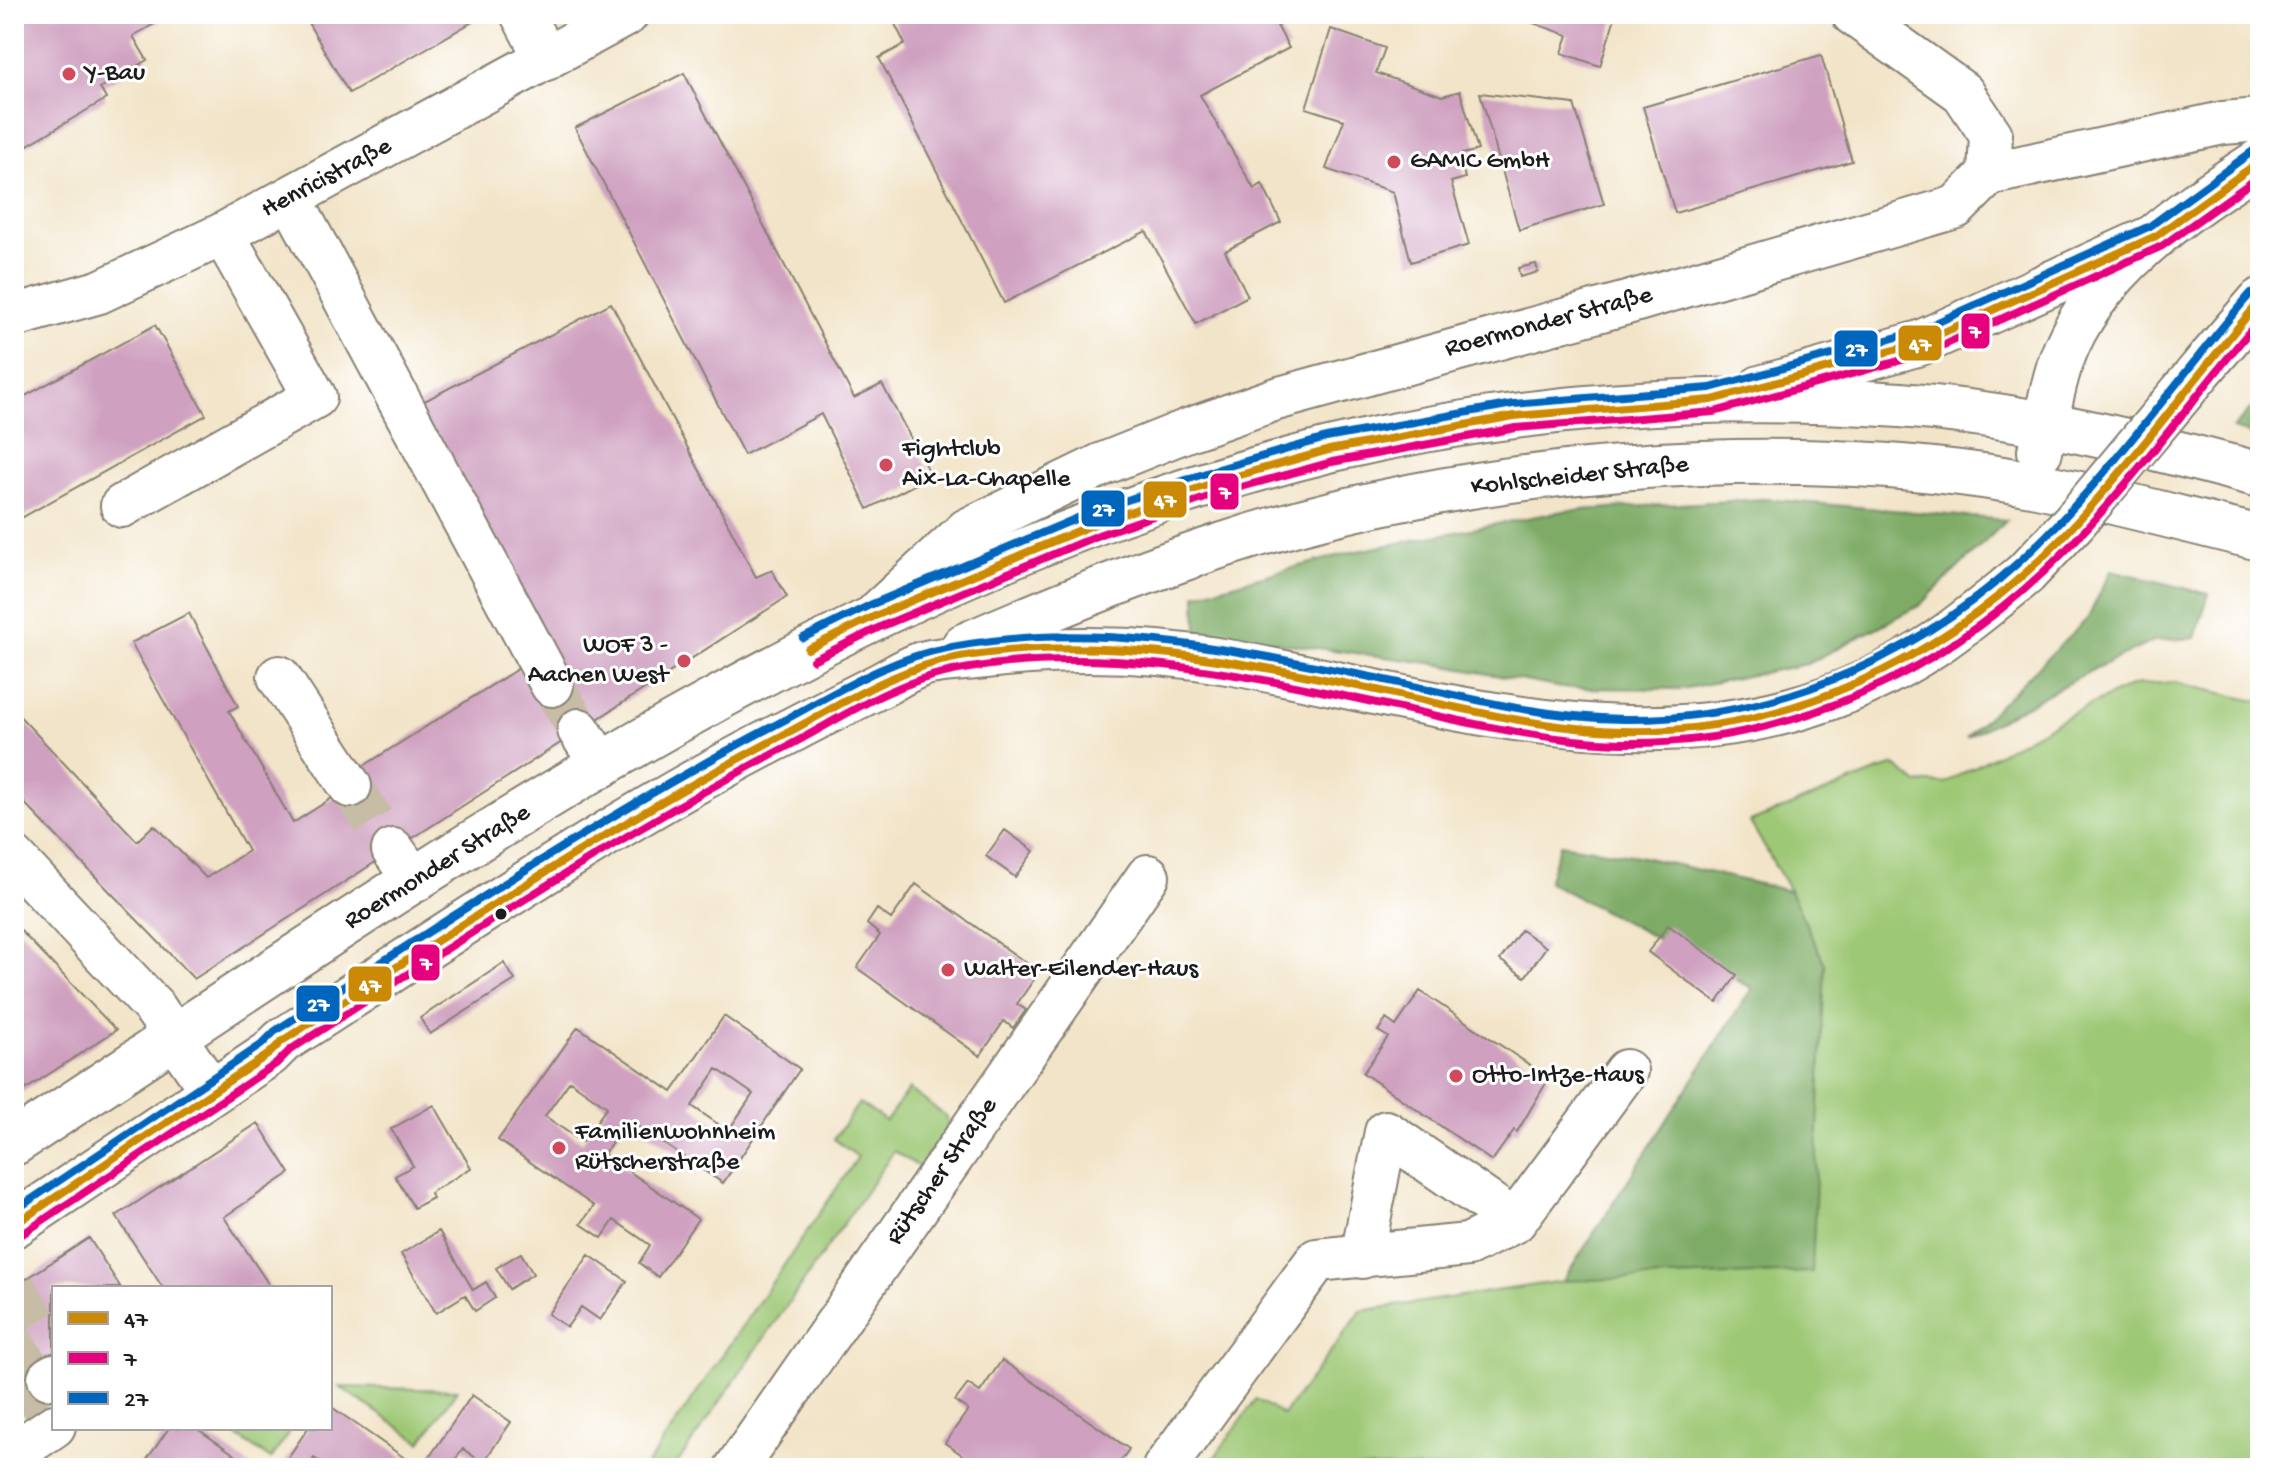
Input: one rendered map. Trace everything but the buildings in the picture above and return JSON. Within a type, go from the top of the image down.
[{"type":"main road","points":[[2032,484],[2061,362],[2098,293],[2156,236],[2260,161]]},
{"type":"main road","points":[[1712,400],[1920,343],[2156,236]]},
{"type":"main road","points":[[14,1225],[269,1054],[282,1041],[518,886],[751,750],[922,664],[1060,649],[1112,648],[1178,653],[1516,719],[1620,731],[1668,730],[1772,714],[1817,702],[1878,676],[1933,645],[2025,574],[2075,521],[2260,301]]},
{"type":"main road","points":[[1712,400],[1901,405],[2046,423],[2117,436],[2260,475]]},
{"type":"main road","name":"Roermonder Straße","points":[[14,1143],[176,1036],[404,866],[590,748],[766,670],[875,616],[1097,523],[1219,481],[1329,450],[1514,416],[1712,400]]},
{"type":"main road","name":"Kohlscheider Straße","points":[[922,664],[1070,600],[1222,545],[1365,506],[1511,480],[1656,466],[1749,464],[1934,472],[2032,484],[2260,538]]},
{"type":"street","points":[[522,14],[546,59]]},
{"type":"street","name":"Henricistraße","points":[[14,316],[99,292],[223,234],[627,14]]},
{"type":"street","points":[[1853,14],[1963,93],[1991,135],[1989,174],[2223,123],[2260,120]]},
{"type":"street","name":"Roermonder Straße","points":[[875,616],[967,530],[1103,464],[1276,399],[1627,303],[1956,207],[1989,174]]},
{"type":"street","points":[[291,199],[552,685]]},
{"type":"street","points":[[122,506],[315,397],[223,234]]},
{"type":"street","points":[[279,677],[350,786]]},
{"type":"street","points":[[14,858],[129,978],[176,1036],[212,1092]]},
{"type":"street","name":"Rütscher Straße","points":[[736,1468],[1148,876]]},
{"type":"street","points":[[1164,1468],[1317,1260],[1468,1245],[1515,1221],[1626,1071]]},
{"type":"street","points":[[1362,1257],[1386,1132],[1515,1221]]},
{"type":"street","points":[[14,1453],[52,1427]]},
{"type":"green space","points":[[2260,399],[2260,437],[2233,429]]},
{"type":"green space","points":[[1764,499],[2007,520],[1919,606],[1807,664],[1682,689],[1562,688],[1430,663],[1197,632],[1196,594],[1352,552],[1563,511]]},
{"type":"green space","points":[[2111,570],[2209,594],[2195,638],[2154,641],[2094,669],[1966,738],[2088,618]]},
{"type":"green space","points":[[2174,682],[2260,702],[2260,1468],[1207,1468],[1256,1399],[1283,1415],[1361,1311],[1563,1281],[1825,964],[1790,891],[1750,822],[1894,765],[1917,783],[1945,783],[2073,713],[2133,685]]},
{"type":"green space","points":[[1560,844],[1638,856],[1790,891],[1825,964],[1812,1272],[1563,1281],[1752,988],[1548,882]]},
{"type":"green space","points":[[909,1089],[947,1117],[948,1127],[920,1168],[894,1151],[674,1468],[645,1468],[858,1157],[834,1139],[859,1103],[886,1121]]},
{"type":"green space","points":[[340,1387],[457,1390],[421,1442]]},
{"type":"green space","points":[[228,1430],[291,1430],[271,1459]]},
{"type":"tunnel","points":[[552,685],[579,730]]},
{"type":"tunnel","points":[[350,786],[393,850]]},
{"type":"tunnel","points":[[14,1288],[43,1332],[14,1351]]},
{"type":"tunnel","points":[[14,1400],[49,1378]]},
{"type":"transit line","name":"27","points":[[803,638],[870,605],[1092,512],[1215,470],[1326,438],[1513,404],[1710,388],[1916,332],[2150,226],[2253,151]]},
{"type":"transit line","name":"47","points":[[808,649],[875,616],[1097,523],[1219,481],[1329,450],[1514,416],[1712,400],[1920,343],[2156,236],[2260,161]]},
{"type":"transit line","name":"7","points":[[813,660],[880,627],[1101,534],[1223,492],[1332,462],[1516,428],[1714,412],[1924,354],[2162,246],[2260,176]]},
{"type":"transit line","name":"27","points":[[14,1211],[261,1045],[275,1031],[585,833],[841,689],[884,668],[928,652],[1003,640],[1054,636],[1155,641],[1306,664],[1522,709],[1623,719],[1683,716],[1742,707],[1799,692],[1853,671],[1906,644],[1956,613],[2003,576],[2047,535],[2100,477],[2251,293]]},
{"type":"transit line","name":"47","points":[[14,1225],[269,1054],[282,1041],[592,843],[848,699],[891,678],[936,662],[1014,650],[1067,648],[1174,654],[1280,670],[1532,722],[1621,731],[1683,729],[1743,720],[1801,704],[1858,682],[1912,655],[1963,623],[2011,586],[2056,544],[2109,485],[2260,301]]},
{"type":"transit line","name":"7","points":[[21,1235],[276,1064],[290,1050],[599,853],[849,712],[931,676],[1007,663],[1060,660],[1166,665],[1272,681],[1529,734],[1621,743],[1684,741],[1745,731],[1805,715],[1862,693],[1917,666],[1969,632],[2018,594],[2064,552],[2140,467],[2260,319]]},
{"type":"place","name":"Y-Bau","points":[[69,74]]},
{"type":"place","name":"GAMIC GmbH","points":[[1394,162]]},
{"type":"place","name":"Fightclub Aix-La-Chapelle","points":[[886,465]]},
{"type":"place","name":"WOF 3 - Aachen West","points":[[684,661]]},
{"type":"place","name":"Walter-Eilender-Haus","points":[[948,970]]},
{"type":"place","name":"Otto-Intze-Haus","points":[[1456,1076]]},
{"type":"place","name":"Familienwohnheim Rütscherstraße","points":[[559,1148]]}]
